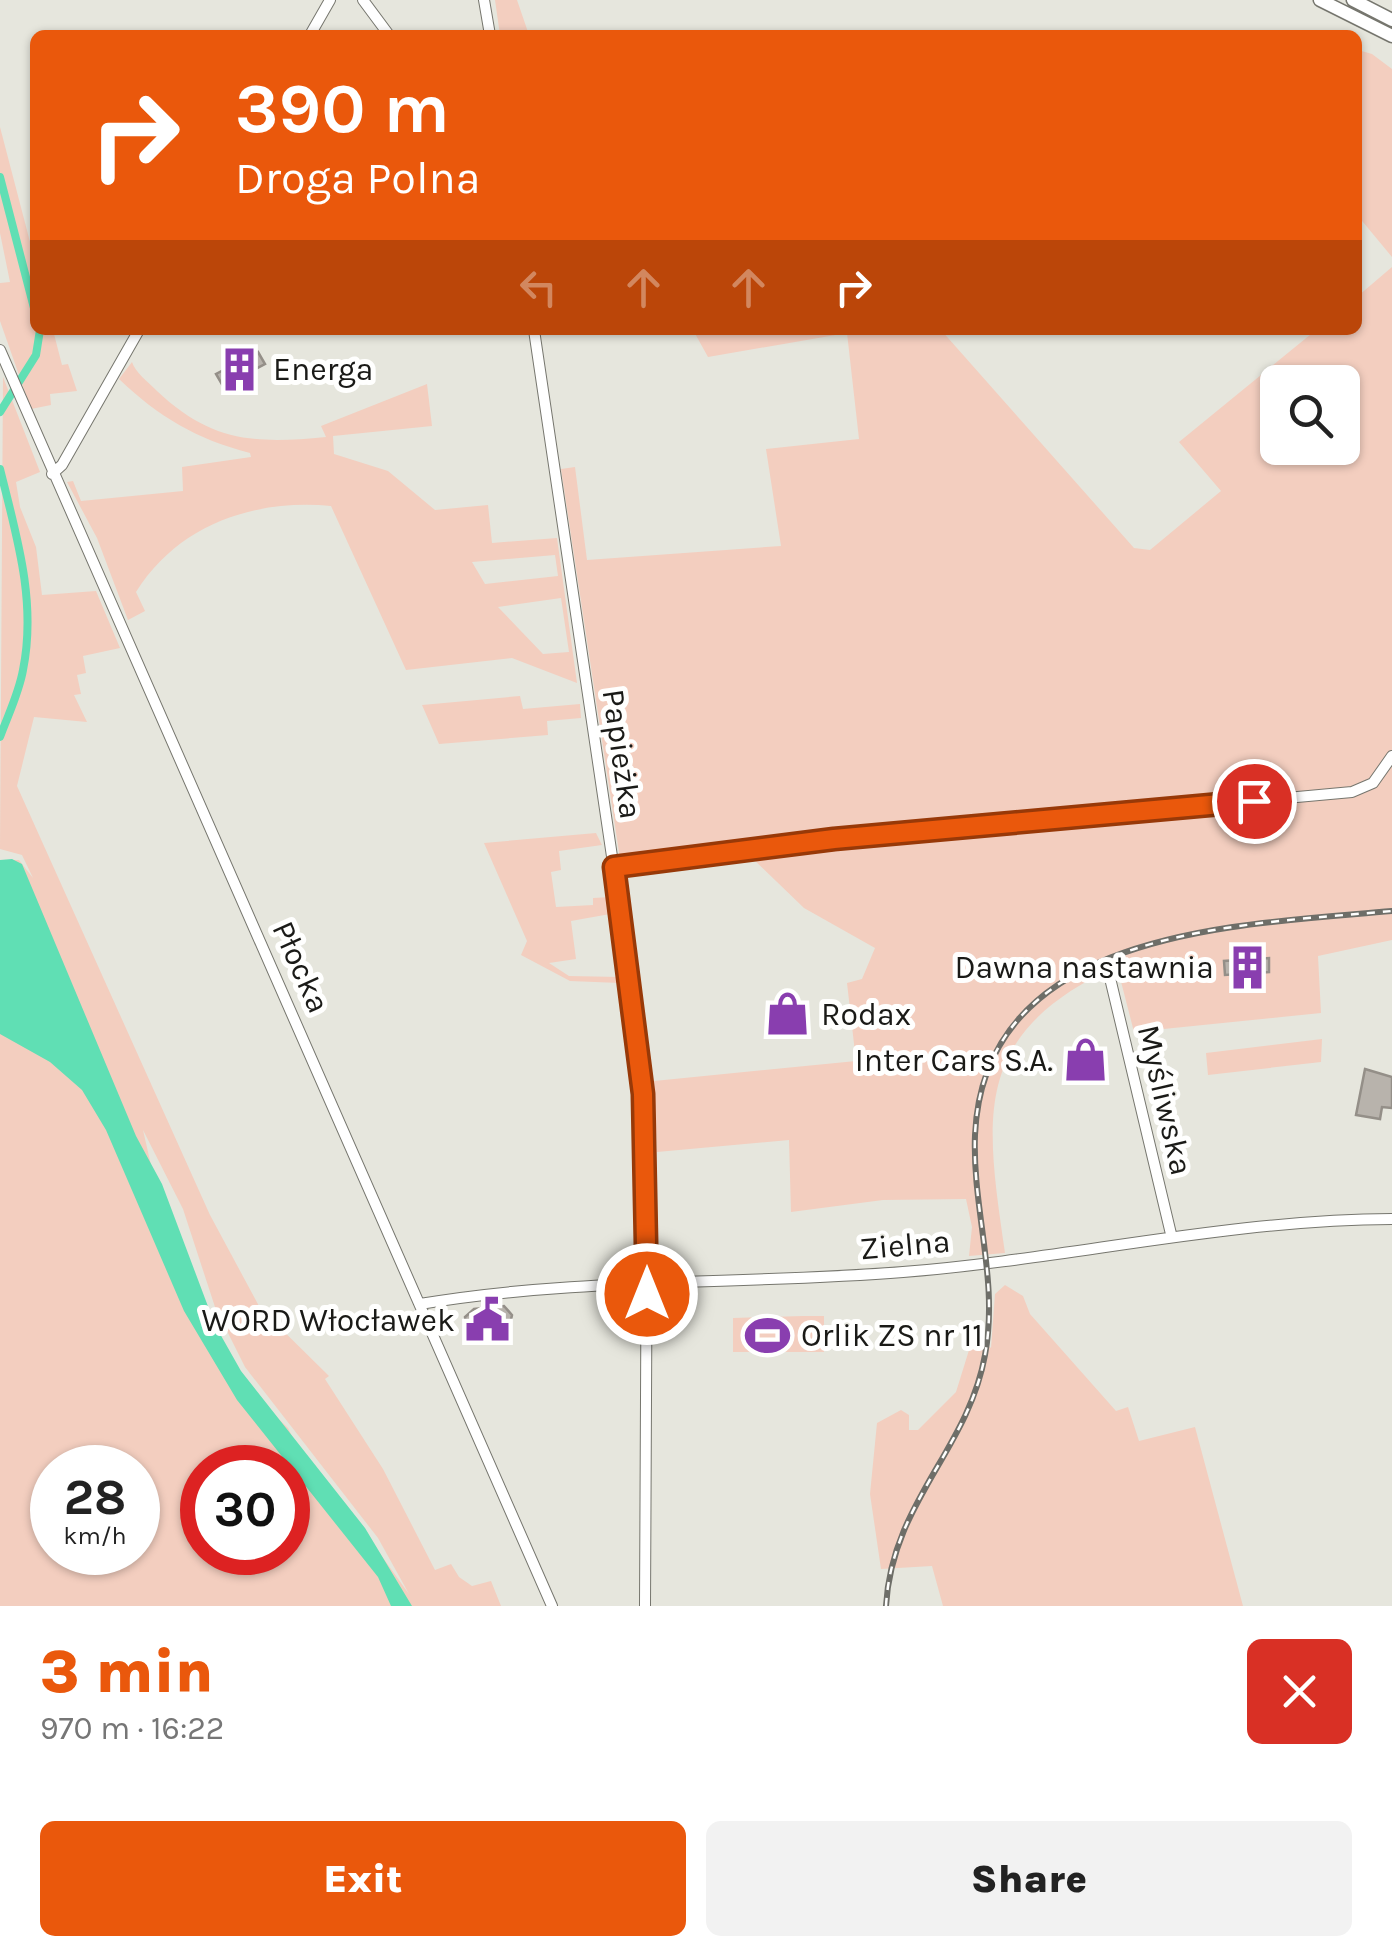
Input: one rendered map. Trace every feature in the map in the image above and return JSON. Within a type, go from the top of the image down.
[{"type":"main road","points":[[1320,0],[1392,36]]},
{"type":"main road","points":[[1353,0],[1392,20]]},
{"type":"street","points":[[313,30],[330,0]]},
{"type":"street","points":[[363,0],[384,30]]},
{"type":"street","points":[[484,0],[489,30]]},
{"type":"street","points":[[52,474],[62,465],[136,335]]},
{"type":"street","name":"Papieżka","points":[[535,335],[614,867],[643,1094],[647,1281],[645,1606]]},
{"type":"street","name":"Płocka","points":[[0,350],[552,1606]]},
{"type":"street","points":[[614,867],[854,837],[1352,792],[1374,784],[1392,756]]},
{"type":"street","name":"Myśliwska","points":[[1110,978],[1171,1234]]},
{"type":"street","name":"Zielna","points":[[420,1304],[488,1293],[647,1281],[903,1272],[1171,1234],[1306,1221],[1392,1219]]},
{"type":"shaded area","points":[[495,0],[517,0],[527,30],[499,30]]},
{"type":"shaded area","points":[[1362,51],[1392,69],[1392,257],[1362,221]]},
{"type":"shaded area","points":[[0,127],[30,242],[30,335],[54,335],[62,365],[68,364],[77,391],[50,394],[51,405],[31,409],[0,321],[0,283],[10,282],[0,233]]},
{"type":"shaded area","points":[[1392,267],[1392,940],[1318,956],[1321,1013],[1134,1032],[1117,966],[1069,992],[1035,1020],[1012,1050],[999,1083],[993,1119],[994,1159],[1005,1253],[969,1256],[972,1227],[966,1199],[883,1200],[791,1212],[789,1140],[657,1152],[654,1081],[856,1061],[847,983],[862,979],[875,948],[804,908],[749,855],[622,872],[561,469],[575,467],[587,560],[781,546],[766,449],[859,439],[847,335],[945,335],[1134,548],[1150,550],[1221,491],[1179,442],[1260,376],[1260,465],[1360,465],[1360,365],[1273,365],[1310,335],[1362,335],[1362,293]]},
{"type":"shaded area","points":[[696,335],[835,335],[708,357]]},
{"type":"shaded area","points":[[132,362],[157,391],[196,421],[235,436],[277,440],[326,437],[321,426],[427,384],[432,426],[333,436],[334,454],[388,471],[435,510],[488,505],[492,543],[557,538],[577,683],[512,658],[406,670],[331,506],[274,507],[247,512],[196,533],[154,568],[136,592],[145,611],[128,620],[97,538],[67,482],[73,481],[81,501],[183,491],[182,467],[251,457],[250,453],[179,425],[119,379]],"holes":[[[555,555],[558,576],[485,584],[472,562]],[[561,598],[569,652],[543,654],[498,607]]]},
{"type":"shaded area","points":[[3,377],[40,472],[16,482],[20,507],[36,547],[42,595],[96,591],[120,648],[83,656],[86,673],[77,675],[81,694],[74,695],[87,722],[34,717],[17,786],[210,1215],[260,1308],[329,1376],[325,1379],[383,1469],[435,1570],[451,1564],[459,1577],[472,1586],[491,1581],[501,1606],[0,1606],[0,860],[19,860],[33,878],[22,855],[0,849]],"holes":[[[143,1130],[183,1209],[215,1307],[245,1367],[306,1445],[310,1445],[310,1451],[378,1538],[409,1594],[350,1512],[310,1465],[310,1575],[180,1575],[180,1445],[296,1445],[288,1428],[259,1400],[202,1311],[156,1187]]]},
{"type":"shaded area","points":[[520,696],[523,709],[580,704],[581,718],[547,721],[548,735],[439,744],[422,705]]},
{"type":"shaded area","points":[[596,833],[602,845],[559,851],[561,870],[551,872],[556,907],[593,905],[593,898],[611,897],[610,914],[571,921],[576,959],[549,963],[569,976],[620,977],[620,983],[570,981],[521,955],[527,941],[484,843]]},
{"type":"shaded area","points":[[12,859],[22,864],[136,1136],[162,1184],[215,1325],[241,1371],[299,1445],[273,1445],[237,1400],[184,1311],[106,1130],[82,1090],[50,1062],[0,1034],[0,860]]},
{"type":"shaded area","points":[[1322,1039],[1321,1062],[1208,1075],[1206,1053]]},
{"type":"shaded area","points":[[1005,1285],[1023,1296],[1030,1314],[1116,1411],[1128,1407],[1139,1441],[1195,1427],[1243,1606],[943,1606],[932,1566],[881,1569],[870,1494],[877,1423],[901,1410],[909,1415],[909,1430],[918,1430],[956,1392],[974,1334],[991,1348],[995,1294]]},
{"type":"shaded area","name":"Orlik ZS nr 11","points":[[824,1316],[824,1352],[733,1352],[733,1318]]},
{"type":"shaded area","points":[[310,1458],[365,1528],[412,1606],[391,1606],[378,1577],[310,1492]]},
{"type":"building","name":"Energa","points":[[258,352],[265,364],[223,386],[216,374]]},
{"type":"building","name":"Dawna nastawnia","points":[[1269,958],[1269,972],[1225,975],[1224,961]]},
{"type":"building","points":[[1365,1069],[1392,1077],[1392,1108],[1382,1107],[1380,1119],[1356,1115]]},
{"type":"building","name":"WORD Włocławek","points":[[504,1306],[512,1315],[510,1324],[483,1329],[483,1325],[467,1333],[465,1317],[474,1309]]},
{"type":"waterway","points":[[0,177],[30,293]]},
{"type":"waterway","points":[[0,412],[36,355],[39,335]]},
{"type":"waterway","points":[[0,469],[23,568],[28,619],[21,679],[0,737]]},
{"type":"railway","points":[[886,1606],[891,1569],[902,1536],[963,1420],[985,1355],[989,1299],[975,1135],[989,1067],[1022,1015],[1071,977],[1130,951],[1195,933],[1392,911]]},
{"type":"place","name":"Energa","points":[[240,369]]},
{"type":"place","name":"Dawna nastawnia","points":[[1247,967]]},
{"type":"place","name":"Rodax","points":[[788,1014]]},
{"type":"place","name":"Inter Cars S.A.","points":[[1086,1060]]},
{"type":"place","name":"WORD Włocławek","points":[[488,1320]]},
{"type":"place","name":"Orlik ZS nr 11","points":[[768,1335]]},
{"type":"route","points":[[647,1294],[643,1094],[614,867],[834,839],[1254,801]]}]
